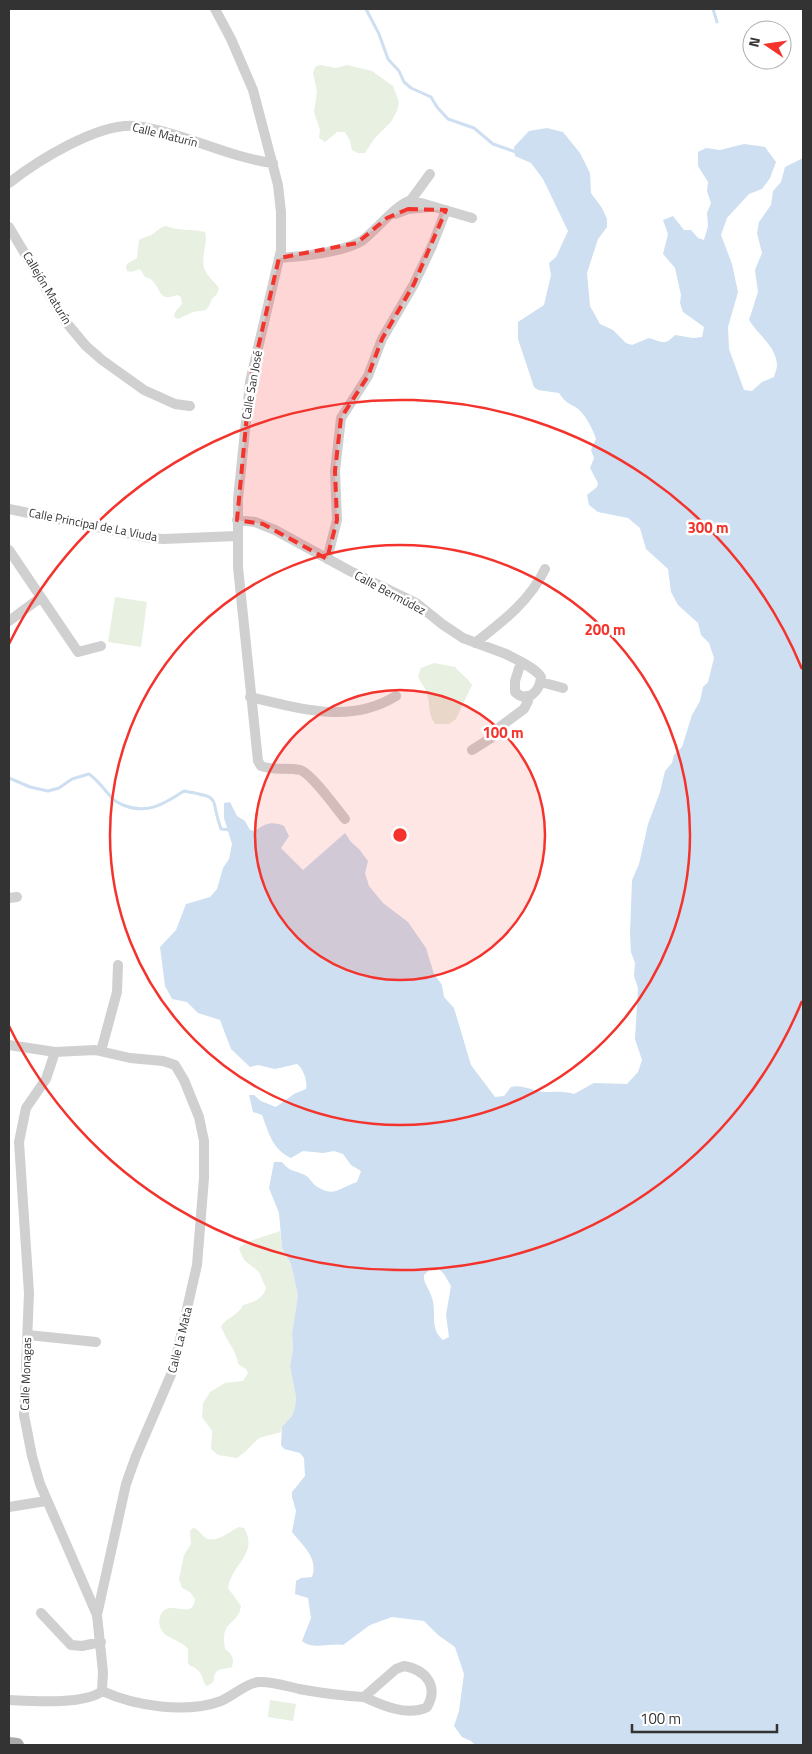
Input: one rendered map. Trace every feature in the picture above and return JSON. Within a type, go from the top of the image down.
[{"type":"main road","points":[[9,1744],[17,1745]]},
{"type":"street","name":"Calle San José","points":[[215,9],[231,39],[252,90],[280,195],[281,242],[279,258],[250,382],[240,471],[237,520],[238,568],[258,761],[261,766],[267,769],[296,769],[306,773],[345,819]]},
{"type":"street","name":"Calle Maturín","points":[[9,183],[27,169],[76,142],[106,129],[119,126],[134,126],[155,130],[273,164]]},
{"type":"street","points":[[279,258],[332,250],[357,243],[404,203],[411,200],[430,174]]},
{"type":"street","points":[[411,200],[472,218]]},
{"type":"street","points":[[387,218],[408,209],[423,207],[442,209]]},
{"type":"street","points":[[327,559],[337,520],[336,471],[341,418],[368,376],[382,339],[414,284],[432,246],[442,209]]},
{"type":"street","name":"Callejón Maturín","points":[[9,226],[65,321],[86,346],[144,390],[175,404],[190,406]]},
{"type":"street","name":"Calle Principal de La Viuda","points":[[9,509],[151,538],[237,536]]},
{"type":"street","name":"Calle Bermúdez","points":[[237,520],[262,524],[416,603],[456,634],[506,654],[521,662],[540,678],[563,688]]},
{"type":"street","points":[[9,550],[78,652],[101,646]]},
{"type":"street","points":[[475,643],[520,605],[535,588],[545,569]]},
{"type":"street","points":[[9,621],[40,598]]},
{"type":"street","points":[[521,662],[516,674],[514,687],[517,694],[527,696],[536,693],[540,678]]},
{"type":"street","points":[[250,697],[300,709],[330,712],[371,708],[396,696]]},
{"type":"street","points":[[472,750],[491,738],[501,726],[524,708],[528,701],[527,696]]},
{"type":"street","points":[[9,1045],[55,1052],[101,1051],[117,992],[118,965]]},
{"type":"street","name":"Calle La Mata","points":[[97,1615],[126,1484],[173,1370],[197,1265],[204,1178],[204,1140],[199,1117],[178,1068],[170,1063],[130,1058],[101,1051]]},
{"type":"street","name":"Calle Monagas","points":[[55,1052],[46,1079],[26,1108],[19,1142],[29,1277],[24,1404],[25,1424],[32,1456],[46,1501],[97,1615],[101,1642],[102,1691]]},
{"type":"street","points":[[28,1334],[96,1342]]},
{"type":"street","points":[[9,1507],[46,1501]]},
{"type":"street","points":[[41,1613],[71,1645],[77,1647],[101,1642]]},
{"type":"street","points":[[9,1700],[74,1700],[97,1695],[102,1691],[137,1702],[175,1707],[200,1706],[214,1703],[258,1682],[331,1695],[364,1697],[397,1709],[420,1710],[427,1707],[432,1691],[424,1674],[415,1668],[404,1666],[396,1669],[364,1697]]},
{"type":"highlighted area","points":[[408,209],[446,210],[414,284],[382,339],[368,376],[341,418],[335,471],[337,520],[327,559],[263,524],[237,520],[250,382],[279,258],[357,243],[387,218]]},
{"type":"green space","points":[[320,65],[336,68],[347,65],[372,71],[393,86],[399,102],[397,111],[391,122],[374,139],[365,153],[358,153],[352,150],[345,132],[337,132],[325,142],[319,138],[320,130],[314,112],[317,91],[313,73],[315,67]]},
{"type":"green space","points":[[166,226],[205,232],[204,268],[219,288],[206,310],[193,312],[178,319],[174,317],[175,312],[182,304],[181,297],[177,295],[165,297],[151,279],[145,277],[140,269],[131,272],[127,271],[126,268],[127,264],[137,258],[139,240]]},
{"type":"green space","points":[[115,597],[147,602],[141,647],[108,642]]},
{"type":"green space","points":[[434,663],[455,667],[472,685],[456,719],[449,724],[435,724],[430,713],[426,692],[418,676],[421,668]]},
{"type":"green space","points":[[280,1231],[282,1248],[291,1264],[298,1295],[292,1334],[293,1350],[290,1366],[296,1397],[295,1409],[292,1416],[282,1427],[281,1432],[259,1438],[237,1458],[218,1455],[211,1449],[212,1431],[202,1417],[203,1403],[210,1392],[225,1383],[243,1381],[248,1373],[246,1369],[238,1364],[236,1355],[221,1327],[243,1305],[260,1297],[266,1288],[259,1272],[244,1260],[239,1249],[246,1243]]},
{"type":"green space","points":[[239,1527],[244,1528],[248,1537],[248,1545],[247,1552],[230,1579],[228,1588],[241,1606],[236,1618],[225,1632],[225,1649],[232,1657],[232,1667],[220,1669],[216,1672],[212,1683],[206,1686],[199,1671],[188,1663],[188,1649],[163,1632],[160,1626],[160,1615],[167,1609],[186,1610],[194,1604],[195,1599],[190,1592],[182,1588],[179,1579],[184,1555],[191,1544],[190,1531],[193,1528],[206,1538],[214,1539]]},
{"type":"green space","points":[[270,1700],[296,1704],[293,1721],[268,1717]]},
{"type":"water","points":[[547,128],[563,132],[580,153],[590,173],[591,193],[602,208],[607,219],[607,227],[598,239],[587,273],[590,306],[600,324],[613,330],[626,343],[632,345],[649,338],[666,342],[675,335],[693,338],[702,337],[704,327],[683,312],[675,268],[663,254],[668,234],[663,220],[673,216],[684,230],[691,230],[698,238],[704,240],[708,226],[707,213],[711,203],[707,191],[708,182],[698,166],[698,152],[706,148],[720,150],[744,144],[765,147],[776,162],[770,178],[762,189],[749,194],[727,218],[721,235],[732,264],[738,292],[728,327],[729,349],[744,390],[752,391],[762,382],[774,377],[777,365],[770,346],[749,320],[758,292],[755,270],[762,253],[757,233],[759,222],[771,205],[773,191],[781,182],[785,167],[803,158],[803,1745],[475,1745],[462,1737],[454,1726],[459,1711],[464,1674],[455,1647],[438,1635],[424,1621],[392,1617],[370,1625],[343,1645],[316,1646],[302,1641],[311,1618],[308,1598],[295,1594],[296,1581],[301,1578],[312,1577],[314,1570],[308,1552],[292,1532],[296,1511],[292,1492],[305,1476],[304,1458],[300,1453],[284,1449],[281,1445],[282,1427],[292,1416],[295,1408],[296,1397],[290,1366],[293,1350],[292,1334],[298,1295],[291,1264],[282,1248],[279,1213],[269,1188],[274,1162],[282,1162],[290,1169],[305,1175],[322,1190],[332,1192],[357,1182],[361,1171],[351,1165],[343,1154],[334,1151],[323,1153],[303,1151],[291,1158],[279,1150],[269,1134],[262,1115],[253,1112],[249,1095],[254,1095],[261,1101],[276,1107],[294,1094],[306,1089],[306,1079],[301,1069],[297,1064],[275,1069],[258,1065],[250,1067],[231,1049],[220,1020],[198,1013],[187,1002],[172,999],[165,986],[160,947],[176,930],[186,904],[210,897],[217,889],[223,868],[229,859],[232,844],[224,818],[224,803],[230,802],[237,816],[245,821],[250,830],[255,831],[269,824],[284,826],[289,836],[281,848],[303,870],[345,833],[368,861],[365,873],[369,886],[383,903],[408,922],[426,948],[434,974],[442,985],[444,997],[454,1008],[471,1065],[495,1097],[504,1096],[511,1087],[515,1086],[542,1092],[574,1094],[594,1083],[627,1084],[638,1072],[642,1060],[635,1039],[638,988],[634,976],[635,963],[631,952],[630,934],[632,880],[639,864],[648,824],[660,792],[665,771],[672,763],[674,755],[682,747],[692,715],[700,701],[703,687],[708,682],[714,658],[709,643],[701,635],[698,623],[678,605],[671,592],[668,569],[646,549],[640,528],[628,518],[598,512],[589,505],[587,495],[597,487],[598,483],[590,468],[594,458],[591,450],[596,439],[586,418],[577,408],[565,401],[559,393],[538,390],[534,387],[518,339],[518,322],[544,305],[551,275],[549,263],[556,257],[568,231],[543,179],[531,163],[515,156],[514,147],[529,131]],"holes":[[[439,1269],[451,1286],[446,1315],[449,1337],[443,1340],[436,1330],[433,1304],[424,1275],[429,1270]]]},
{"type":"waterway","points":[[366,9],[379,34],[388,59],[399,71],[404,82],[411,88],[431,97],[448,119],[474,128],[493,144],[516,152]]},
{"type":"waterway","points":[[713,9],[717,22]]},
{"type":"waterway","points":[[9,778],[30,787],[48,791],[59,788],[72,779],[89,774],[115,801],[140,809],[155,807],[184,791],[197,793],[205,795],[213,801],[221,829],[230,830]]}]
